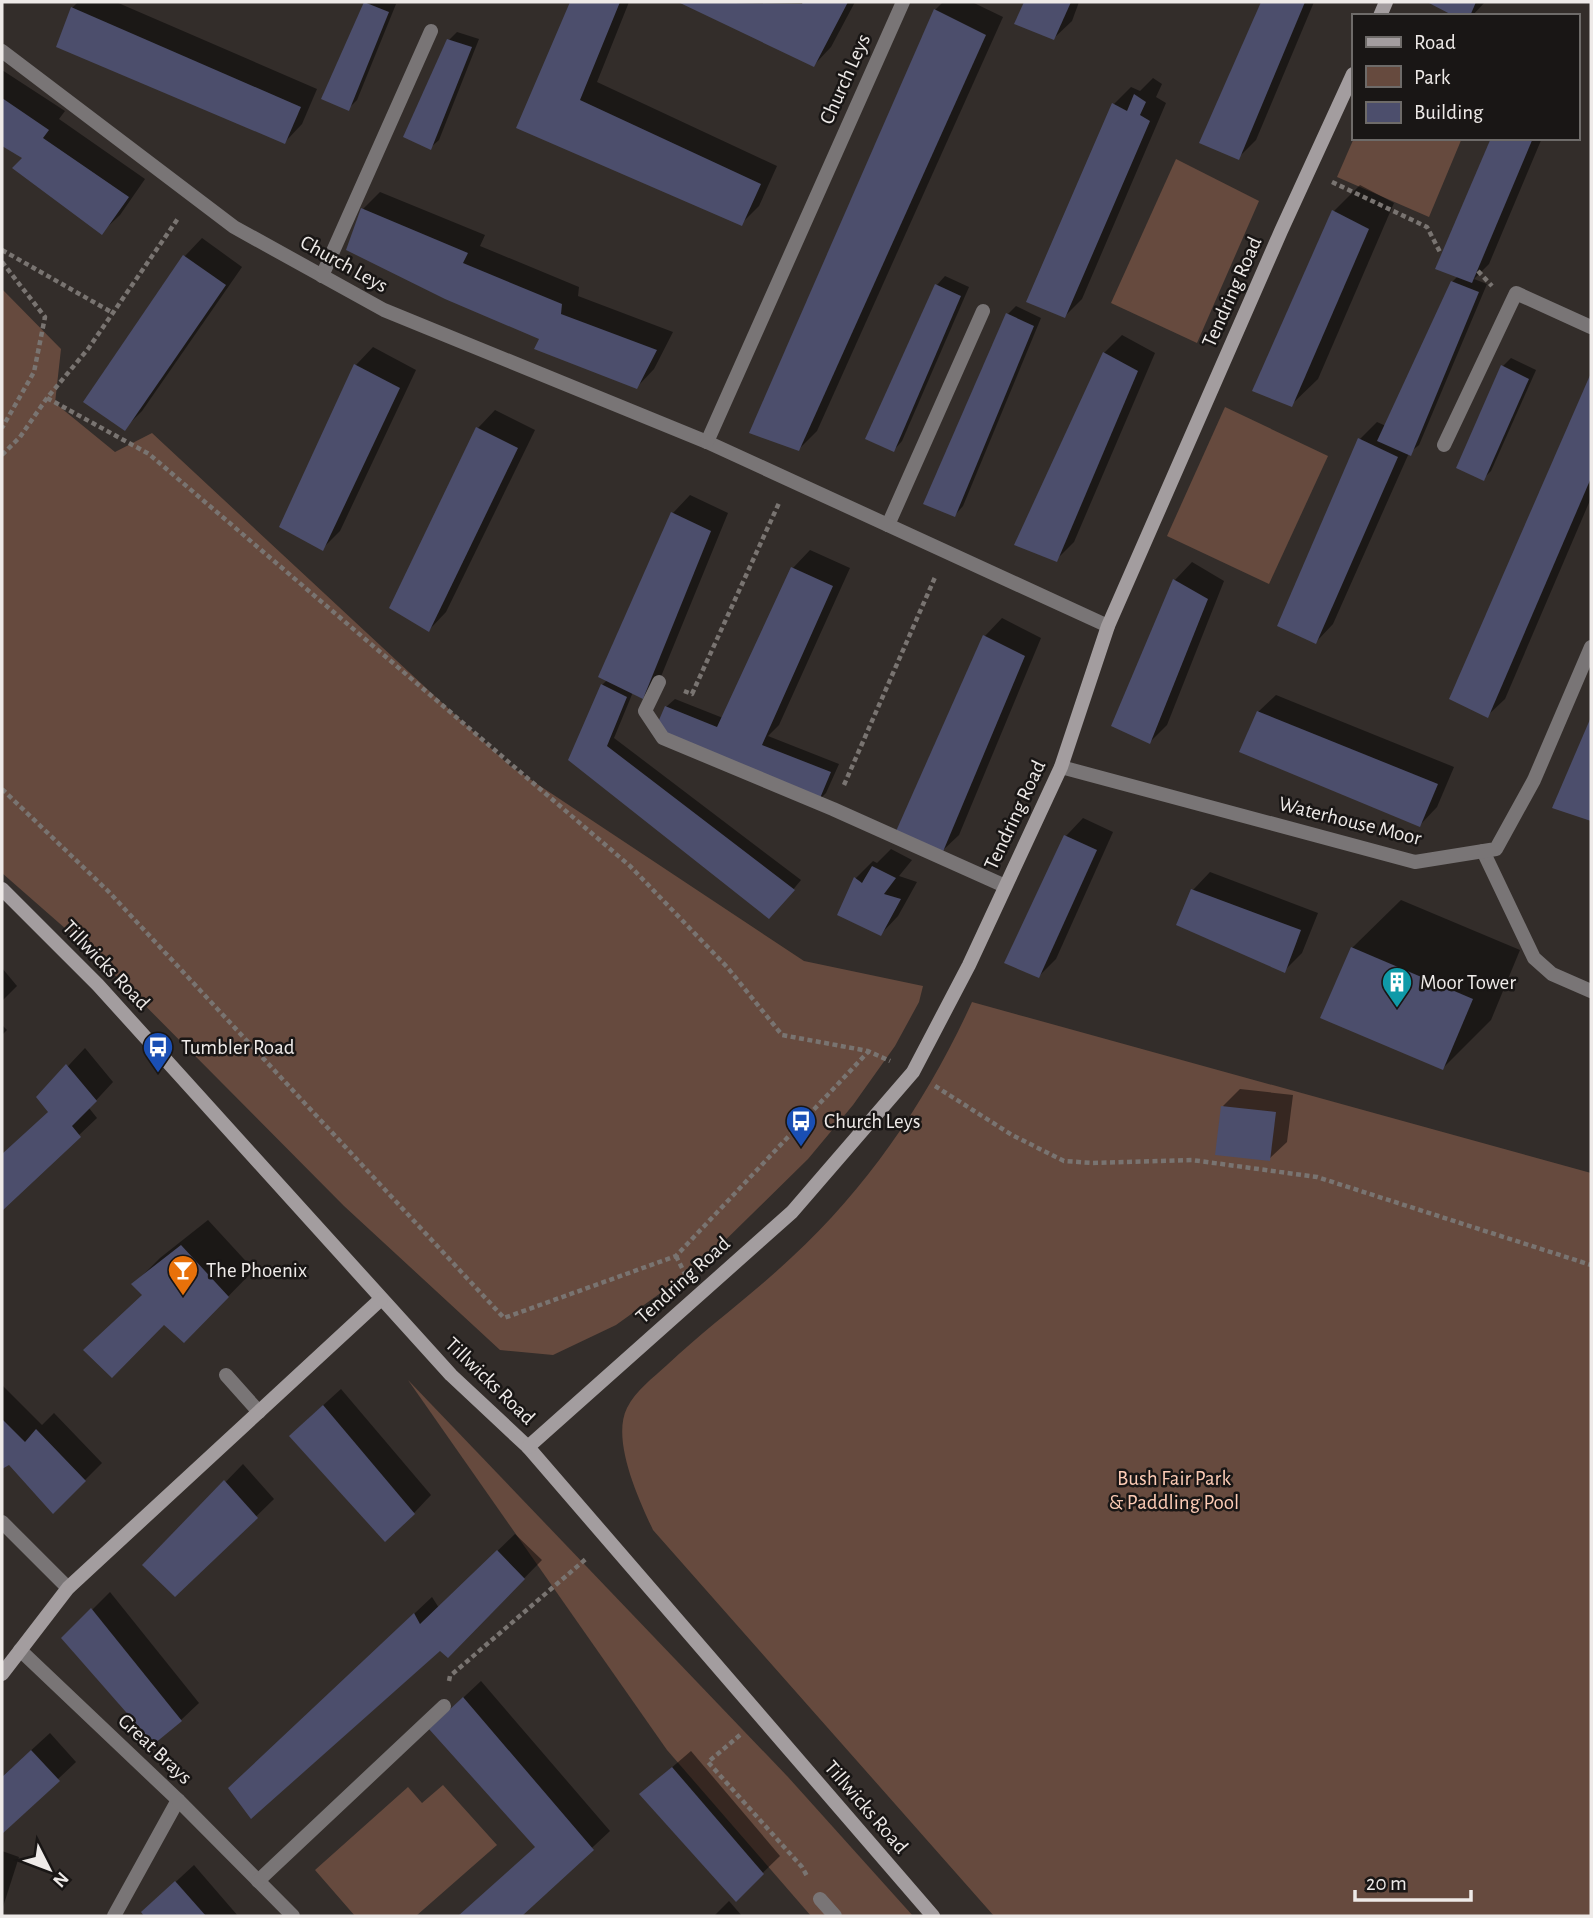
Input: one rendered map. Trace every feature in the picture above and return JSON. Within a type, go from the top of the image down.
[{"type":"street","name":"Church Leys","points":[[707,442],[903,2]]},
{"type":"street","points":[[323,276],[430,31]]},
{"type":"street","name":"Church Leys","points":[[2,51],[234,227],[384,310],[707,442],[1108,626]]},
{"type":"street","name":"Tendring Road","points":[[528,1447],[792,1212],[913,1072],[969,965],[1061,767],[1108,626],[1352,76]]},
{"type":"street","points":[[1444,445],[1516,293],[1591,327]]},
{"type":"street","points":[[888,525],[984,311]]},
{"type":"street","points":[[1591,647],[1535,780],[1496,849],[1483,851],[1534,958],[1552,974],[1591,991]]},
{"type":"street","points":[[659,682],[645,711],[663,738],[833,809],[1005,886]]},
{"type":"street","name":"Waterhouse Moor","points":[[1061,767],[1415,862],[1483,851]]},
{"type":"street","name":"Tillwicks Road","points":[[2,889],[98,985],[451,1375],[528,1447],[933,1916]]},
{"type":"street","points":[[2,1674],[68,1588],[381,1299]]},
{"type":"street","points":[[226,1376],[259,1412]]},
{"type":"street","points":[[2,1521],[68,1588]]},
{"type":"street","name":"Great Brays","points":[[20,1650],[178,1800],[293,1916]]},
{"type":"street","points":[[258,1881],[444,1706]]},
{"type":"street","points":[[114,1916],[178,1800]]},
{"type":"street","points":[[820,1899],[835,1916]]},
{"type":"path","points":[[1309,171],[1427,228],[1441,254]]},
{"type":"path","points":[[2,455],[20,437],[47,398],[88,349],[193,196]]},
{"type":"path","points":[[2,250],[113,313]]},
{"type":"path","points":[[2,262],[46,317],[34,372],[2,428]]},
{"type":"path","points":[[47,398],[149,454],[630,866],[727,967],[782,1035],[869,1051],[913,1072],[1012,1135],[1064,1161],[1093,1163],[1192,1160],[1317,1177],[1591,1265]]},
{"type":"path","points":[[659,682],[692,694],[790,480]]},
{"type":"path","points":[[833,809],[946,552]]},
{"type":"path","points":[[2,789],[108,891],[504,1318],[676,1256],[869,1051]]},
{"type":"path","points":[[444,1706],[450,1676],[587,1558],[595,1567]]},
{"type":"path","points":[[740,1734],[709,1762],[802,1867],[820,1899]]},
{"type":"green space","points":[[1353,140],[1461,140],[1429,217],[1337,177]]},
{"type":"green space","points":[[1176,159],[1259,201],[1197,343],[1111,303]]},
{"type":"green space","points":[[2,289],[61,349],[55,403],[115,452],[152,433],[510,766],[804,961],[923,986],[919,1002],[895,1046],[853,1105],[808,1159],[701,1264],[616,1325],[553,1355],[500,1350],[344,1206],[91,951],[2,873]]},
{"type":"green space","points":[[1225,407],[1328,456],[1269,584],[1167,536]]},
{"type":"green space","name":"Bush Fair Park & Paddling Pool","points":[[972,1002],[1591,1173],[1591,1916],[994,1916],[653,1530],[634,1487],[625,1453],[622,1436],[627,1408],[645,1385],[792,1257],[847,1201],[916,1106],[937,1072]]},
{"type":"green space","points":[[408,1380],[788,1777],[913,1916],[811,1916],[667,1750]]},
{"type":"green space","points":[[443,1785],[497,1845],[416,1916],[355,1916],[315,1870],[408,1787],[422,1803]]},
{"type":"building","points":[[364,2],[389,12],[349,111],[321,99]]},
{"type":"building","points":[[570,2],[620,2],[580,100],[761,184],[742,226],[516,128]]},
{"type":"building","points":[[678,2],[802,4],[848,2],[814,67]]},
{"type":"building","points":[[1024,2],[1071,2],[1054,40],[1014,24]]},
{"type":"building","points":[[1261,2],[1305,2],[1239,160],[1199,143]]},
{"type":"building","points":[[1427,2],[1476,2],[1471,14],[1450,14]]},
{"type":"building","points":[[71,7],[301,107],[285,144],[56,47]]},
{"type":"building","points":[[934,9],[986,35],[799,451],[749,433]]},
{"type":"building","points":[[447,39],[472,47],[431,150],[403,137]]},
{"type":"building","points":[[1134,94],[1146,102],[1140,115],[1150,121],[1065,318],[1026,302],[1112,103],[1127,111]]},
{"type":"building","points":[[2,98],[49,130],[43,138],[129,197],[102,235],[12,168],[22,158],[2,146]]},
{"type":"building","points":[[1490,140],[1532,140],[1472,283],[1435,269]]},
{"type":"building","points":[[361,208],[468,253],[463,263],[562,304],[561,314],[657,350],[637,389],[534,349],[539,339],[445,299],[346,250]]},
{"type":"building","points":[[1332,210],[1369,229],[1292,407],[1252,391]]},
{"type":"building","points":[[183,255],[226,285],[125,431],[83,402]]},
{"type":"building","points":[[1451,281],[1479,292],[1411,456],[1377,441]]},
{"type":"building","points":[[935,284],[961,296],[894,452],[865,439]]},
{"type":"building","points":[[1006,313],[1034,326],[955,517],[923,504]]},
{"type":"building","points":[[1103,352],[1138,371],[1057,562],[1014,545]]},
{"type":"building","points":[[354,364],[400,388],[323,551],[279,527]]},
{"type":"building","points":[[1501,365],[1529,379],[1484,481],[1456,468]]},
{"type":"building","points":[[1591,373],[1591,478],[1488,718],[1449,699]]},
{"type":"building","points":[[476,427],[518,448],[429,632],[389,608]]},
{"type":"building","points":[[1358,438],[1398,457],[1316,644],[1277,626]]},
{"type":"building","points":[[671,512],[711,531],[643,699],[598,677]]},
{"type":"building","points":[[791,567],[833,586],[762,745],[831,772],[818,803],[653,734],[665,706],[717,727]]},
{"type":"building","points":[[1173,579],[1208,599],[1150,744],[1111,726]]},
{"type":"building","points":[[983,635],[1025,656],[942,854],[893,838]]},
{"type":"building","points":[[601,684],[627,697],[607,746],[795,890],[769,919],[568,760]]},
{"type":"building","points":[[1257,711],[1438,784],[1420,827],[1239,752]]},
{"type":"building","points":[[1591,717],[1591,821],[1552,808]]},
{"type":"building","points":[[1064,835],[1097,850],[1039,978],[1004,963]]},
{"type":"building","points":[[872,866],[896,878],[884,894],[901,899],[881,936],[837,915],[854,877],[862,883]]},
{"type":"building","points":[[1191,889],[1301,930],[1285,973],[1176,925]]},
{"type":"building","name":"Moor Tower","points":[[1351,947],[1473,999],[1443,1070],[1320,1018]]},
{"type":"building","points":[[66,1064],[97,1101],[72,1126],[81,1137],[2,1211],[2,1154],[48,1112],[36,1097]]},
{"type":"building","points":[[1221,1106],[1276,1112],[1270,1161],[1215,1155]]},
{"type":"building","points":[[181,1245],[229,1297],[184,1343],[164,1325],[112,1378],[83,1350],[142,1295],[131,1284]]},
{"type":"building","points":[[323,1405],[415,1514],[385,1542],[289,1436]]},
{"type":"building","points":[[2,1419],[25,1442],[36,1429],[86,1481],[53,1514],[9,1465],[2,1469]]},
{"type":"building","points":[[224,1480],[258,1518],[175,1597],[142,1565]]},
{"type":"building","points":[[497,1550],[525,1579],[448,1658],[440,1651],[251,1819],[228,1788],[414,1613],[420,1624]]},
{"type":"building","points":[[91,1608],[182,1721],[154,1744],[61,1638]]},
{"type":"building","points":[[463,1697],[594,1850],[522,1916],[458,1916],[535,1847],[429,1729]]},
{"type":"building","points":[[31,1750],[60,1781],[2,1834],[2,1777]]},
{"type":"building","points":[[672,1767],[764,1874],[736,1902],[639,1794]]},
{"type":"building","points":[[175,1881],[206,1916],[144,1916],[141,1912]]},
{"type":"place","name":"Moor Tower","points":[[1397,1009]]},
{"type":"place","name":"Tumbler Road","points":[[158,1074]]},
{"type":"place","name":"Church Leys","points":[[801,1148]]},
{"type":"place","name":"The Phoenix","points":[[183,1297]]}]
